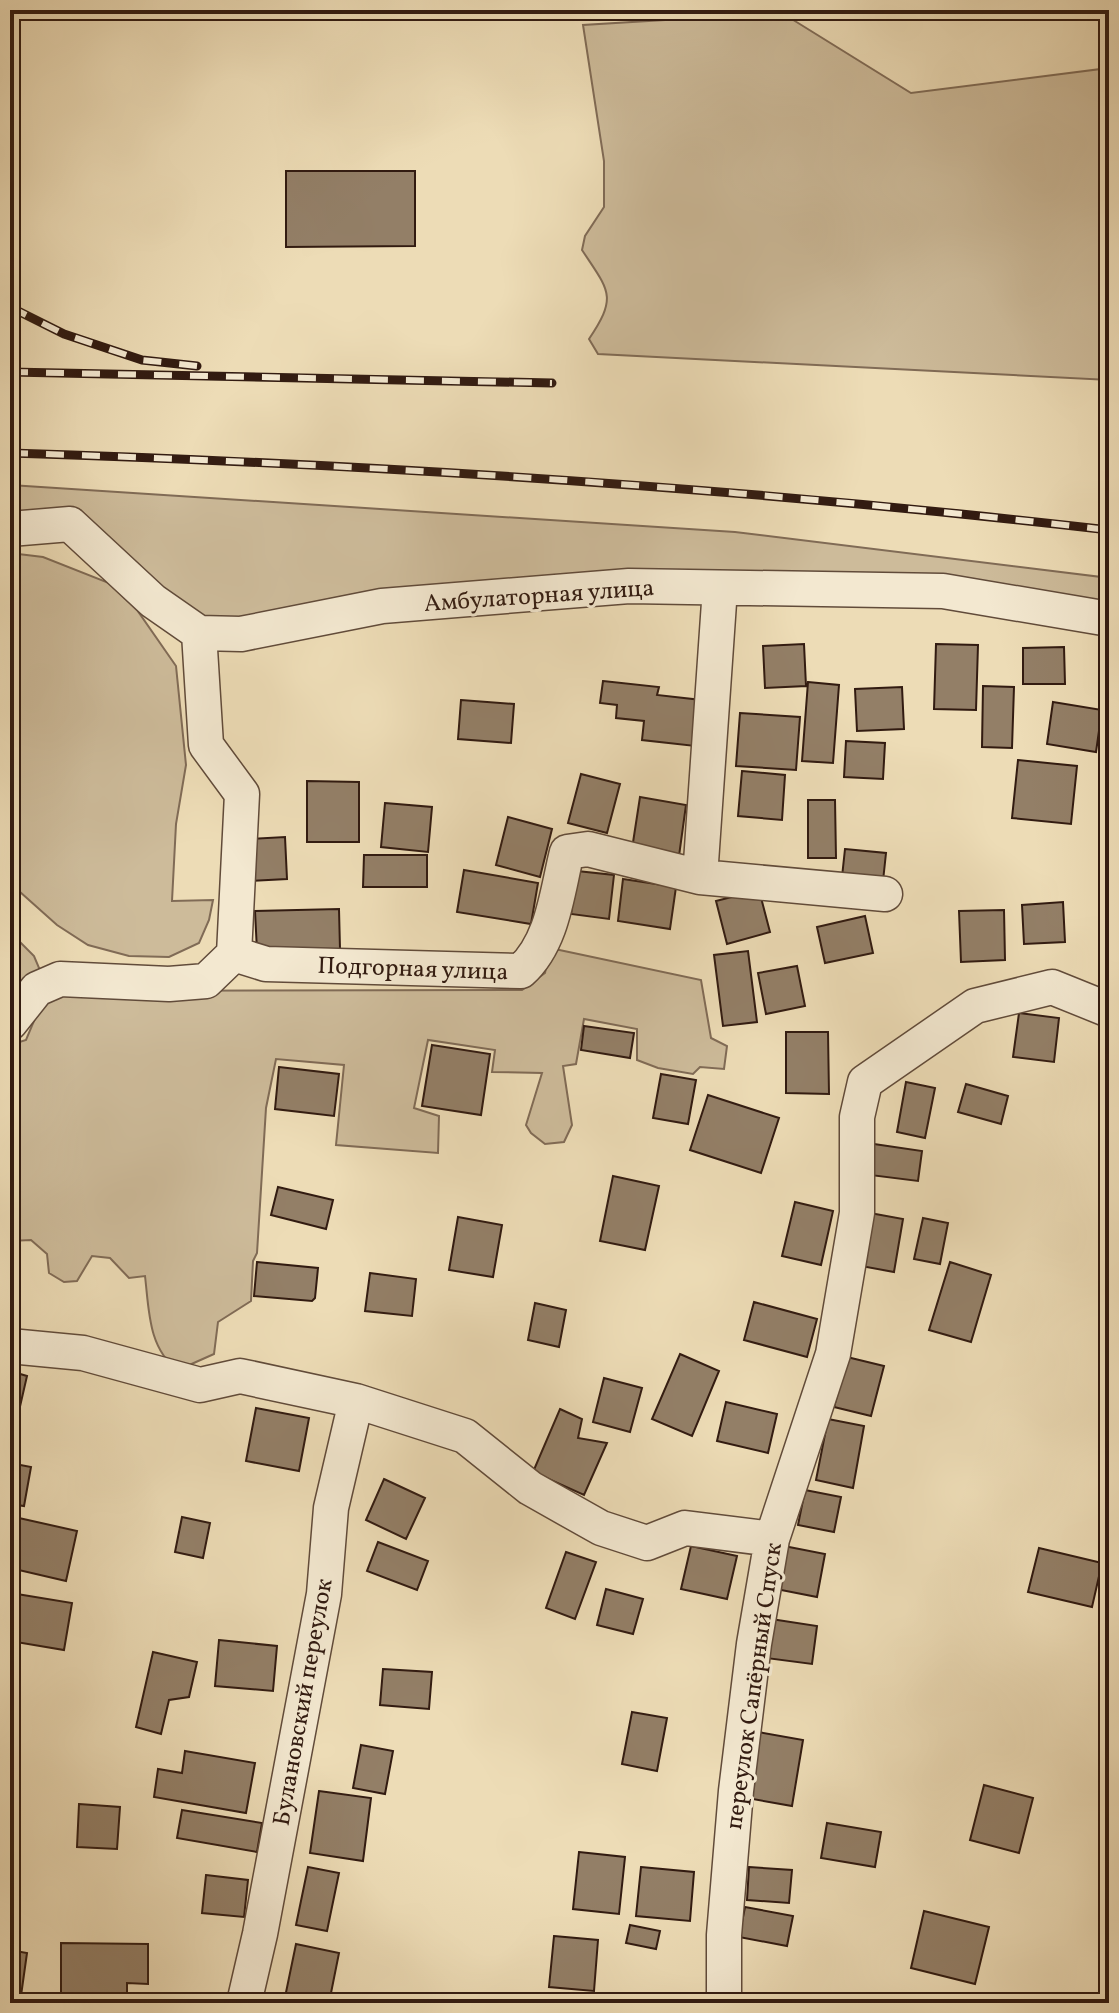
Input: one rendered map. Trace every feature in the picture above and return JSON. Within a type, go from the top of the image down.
[{"type":"street","points":[[10,529],[70,524],[153,601],[199,633],[206,745],[242,794],[234,954],[206,981],[169,984],[60,979],[37,989],[10,1023]]},
{"type":"street","name":"Амбулаторная улица","points":[[199,633],[241,634],[382,606],[629,586],[943,591],[1109,619]]},
{"type":"street","points":[[700,877],[720,588]]},
{"type":"street","name":"Подгорная улица","points":[[234,954],[266,964],[521,971],[535,959],[546,935],[567,852],[588,849],[700,877],[885,894]]},
{"type":"street","name":"переулок Сапёрный Спуск","points":[[724,2003],[724,1935],[736,1791],[754,1644],[772,1539],[833,1354],[857,1213],[857,1117],[865,1082],[975,1006],[1052,987],[1109,1010]]},
{"type":"street","points":[[10,1346],[83,1353],[200,1385],[240,1376],[356,1401],[465,1436],[530,1488],[601,1528],[647,1543],[685,1528],[772,1539]]},
{"type":"street","name":"Булановский переулок","points":[[244,2003],[260,1934],[324,1594],[331,1508],[356,1401]]},
{"type":"shaded area","points":[[782,13],[911,93],[1109,68],[1109,380],[598,354],[589,339],[604,313],[606,294],[599,275],[582,250],[585,236],[604,207],[604,161],[583,25]]},
{"type":"shaded area","points":[[10,485],[735,532],[1109,578],[1109,619],[825,589],[199,633],[70,524],[10,529]]},
{"type":"shaded area","points":[[10,553],[43,557],[109,583],[137,610],[176,666],[186,765],[176,824],[172,901],[213,900],[199,943],[169,957],[129,956],[88,945],[57,925],[10,883]]},
{"type":"shaded area","points":[[10,932],[34,956],[42,975],[10,1008]]},
{"type":"shaded area","points":[[550,948],[701,980],[711,1038],[727,1046],[724,1069],[700,1067],[693,1074],[658,1068],[637,1060],[637,1029],[584,1019],[576,1064],[563,1066],[572,1125],[564,1142],[545,1144],[526,1125],[542,1073],[492,1072],[495,1050],[428,1040],[414,1108],[439,1116],[438,1153],[336,1145],[344,1065],[276,1059],[266,1108],[251,1301],[218,1322],[214,1354],[178,1370],[168,1361],[155,1340],[145,1276],[129,1278],[110,1258],[92,1256],[77,1281],[64,1282],[49,1273],[47,1254],[31,1240],[10,1241],[10,1045],[26,1040],[39,1009],[64,991],[522,990],[545,973]]},
{"type":"building","points":[[286,171],[415,171],[415,246],[286,247]]},
{"type":"building","points":[[804,644],[806,686],[765,688],[763,646]]},
{"type":"building","points":[[936,644],[978,645],[976,710],[934,709]]},
{"type":"building","points":[[1064,647],[1065,684],[1023,684],[1023,648]]},
{"type":"building","points":[[603,681],[659,687],[657,695],[701,700],[695,746],[642,740],[644,721],[616,718],[617,705],[600,703]]},
{"type":"building","points":[[808,682],[839,685],[833,763],[802,761]]},
{"type":"building","points":[[983,686],[1014,687],[1012,748],[982,747]]},
{"type":"building","points":[[902,687],[904,729],[857,731],[855,689]]},
{"type":"building","points":[[461,700],[514,704],[511,743],[458,739]]},
{"type":"building","points":[[1053,702],[1102,710],[1096,752],[1047,744]]},
{"type":"building","points":[[740,713],[800,717],[796,770],[736,766]]},
{"type":"building","points":[[846,741],[885,743],[883,779],[844,777]]},
{"type":"building","points":[[1018,760],[1077,766],[1071,824],[1012,818]]},
{"type":"building","points":[[742,771],[785,775],[782,820],[738,816]]},
{"type":"building","points":[[581,774],[620,784],[607,833],[568,823]]},
{"type":"building","points":[[307,781],[359,782],[359,842],[307,842]]},
{"type":"building","points":[[640,797],[686,805],[679,856],[632,849]]},
{"type":"building","points":[[808,800],[835,800],[836,858],[808,858]]},
{"type":"building","points":[[385,803],[432,807],[428,852],[381,847]]},
{"type":"building","points":[[508,817],[552,829],[540,877],[496,865]]},
{"type":"building","points":[[285,837],[287,879],[251,881],[249,839]]},
{"type":"building","points":[[845,849],[886,853],[883,881],[842,877]]},
{"type":"building","points":[[364,855],[427,855],[427,887],[363,887]]},
{"type":"building","points":[[1103,864],[1109,864],[1109,901],[1104,901]]},
{"type":"building","points":[[464,870],[538,883],[531,924],[457,912]]},
{"type":"building","points":[[577,871],[614,875],[609,919],[571,914]]},
{"type":"building","points":[[623,879],[676,887],[670,929],[618,921]]},
{"type":"building","points":[[759,890],[770,932],[727,944],[716,901]]},
{"type":"building","points":[[1063,902],[1065,942],[1024,944],[1022,905]]},
{"type":"building","points":[[339,909],[340,949],[257,951],[255,911]]},
{"type":"building","points":[[1004,910],[1005,960],[961,962],[959,911]]},
{"type":"building","points":[[865,916],[873,953],[825,963],[817,927]]},
{"type":"building","points":[[748,951],[757,1022],[723,1026],[714,955]]},
{"type":"building","points":[[797,966],[805,1006],[766,1014],[758,973]]},
{"type":"building","points":[[1019,1013],[1059,1018],[1054,1062],[1013,1057]]},
{"type":"building","points":[[584,1026],[634,1033],[630,1058],[581,1050]]},
{"type":"building","points":[[786,1032],[828,1032],[829,1094],[786,1093]]},
{"type":"building","points":[[432,1045],[490,1054],[481,1115],[422,1106]]},
{"type":"building","points":[[279,1067],[339,1074],[334,1116],[275,1109]]},
{"type":"building","points":[[661,1074],[696,1080],[688,1124],[653,1118]]},
{"type":"building","points":[[906,1082],[935,1088],[925,1138],[897,1132]]},
{"type":"building","points":[[966,1084],[1008,1096],[1001,1124],[958,1112]]},
{"type":"building","points":[[708,1095],[779,1118],[761,1173],[690,1150]]},
{"type":"building","points":[[874,1144],[922,1151],[918,1181],[870,1175]]},
{"type":"building","points":[[613,1176],[659,1186],[645,1250],[600,1241]]},
{"type":"building","points":[[278,1187],[333,1200],[326,1229],[271,1215]]},
{"type":"building","points":[[795,1202],[833,1211],[821,1265],[782,1256]]},
{"type":"building","points":[[870,1213],[903,1219],[894,1272],[861,1266]]},
{"type":"building","points":[[458,1217],[502,1225],[493,1277],[449,1270]]},
{"type":"building","points":[[923,1218],[948,1223],[940,1264],[914,1259]]},
{"type":"building","points":[[257,1262],[318,1268],[315,1298],[312,1301],[254,1296]]},
{"type":"building","points":[[950,1262],[991,1275],[971,1342],[929,1330]]},
{"type":"building","points":[[370,1273],[416,1279],[412,1316],[365,1311]]},
{"type":"building","points":[[754,1302],[817,1319],[807,1357],[744,1340]]},
{"type":"building","points":[[535,1303],[566,1310],[559,1347],[528,1340]]},
{"type":"building","points":[[680,1354],[719,1371],[692,1436],[652,1419]]},
{"type":"building","points":[[847,1357],[884,1366],[871,1416],[834,1407]]},
{"type":"building","points":[[10,1371],[27,1376],[16,1424],[10,1422]]},
{"type":"building","points":[[1109,1371],[1109,1417],[1100,1415]]},
{"type":"building","points":[[604,1378],[642,1388],[630,1432],[593,1422]]},
{"type":"building","points":[[726,1402],[777,1414],[768,1453],[717,1441]]},
{"type":"building","points":[[256,1408],[309,1418],[299,1471],[246,1461]]},
{"type":"building","points":[[560,1409],[582,1419],[578,1438],[607,1443],[584,1495],[533,1472]]},
{"type":"building","points":[[828,1419],[864,1426],[853,1488],[816,1480]]},
{"type":"building","points":[[10,1463],[31,1467],[24,1506],[10,1504]]},
{"type":"building","points":[[384,1479],[425,1498],[406,1539],[366,1520]]},
{"type":"building","points":[[805,1490],[841,1497],[834,1532],[798,1525]]},
{"type":"building","points":[[10,1516],[77,1531],[66,1581],[10,1568]]},
{"type":"building","points":[[182,1517],[210,1523],[203,1558],[175,1552]]},
{"type":"building","points":[[378,1542],[428,1561],[417,1590],[367,1571]]},
{"type":"building","points":[[691,1546],[737,1556],[727,1599],[681,1589]]},
{"type":"building","points":[[784,1546],[825,1554],[817,1597],[776,1589]]},
{"type":"building","points":[[1039,1548],[1102,1563],[1092,1607],[1028,1592]]},
{"type":"building","points":[[566,1552],[596,1562],[575,1619],[546,1608]]},
{"type":"building","points":[[606,1589],[643,1599],[633,1634],[597,1625]]},
{"type":"building","points":[[17,1594],[72,1603],[64,1650],[10,1641]]},
{"type":"building","points":[[771,1619],[817,1626],[812,1664],[766,1658]]},
{"type":"building","points":[[219,1640],[277,1646],[273,1691],[215,1686]]},
{"type":"building","points":[[153,1652],[197,1662],[189,1697],[169,1700],[161,1734],[136,1727]]},
{"type":"building","points":[[383,1669],[432,1672],[429,1709],[380,1705]]},
{"type":"building","points":[[632,1712],[667,1718],[657,1771],[622,1764]]},
{"type":"building","points":[[758,1732],[803,1740],[792,1806],[747,1798]]},
{"type":"building","points":[[361,1745],[393,1751],[385,1794],[353,1788]]},
{"type":"building","points":[[185,1751],[255,1763],[246,1813],[154,1797],[158,1769],[182,1773]]},
{"type":"building","points":[[984,1785],[1033,1798],[1019,1853],[970,1840]]},
{"type":"building","points":[[319,1791],[371,1798],[363,1861],[310,1853]]},
{"type":"building","points":[[79,1804],[120,1807],[117,1849],[77,1847]]},
{"type":"building","points":[[182,1810],[262,1823],[257,1852],[177,1838]]},
{"type":"building","points":[[827,1823],[881,1832],[875,1867],[821,1858]]},
{"type":"building","points":[[579,1852],[625,1857],[619,1914],[573,1909]]},
{"type":"building","points":[[308,1867],[339,1873],[327,1931],[296,1925]]},
{"type":"building","points":[[641,1867],[694,1872],[690,1921],[636,1916]]},
{"type":"building","points":[[749,1867],[792,1870],[789,1903],[747,1900]]},
{"type":"building","points":[[206,1875],[248,1880],[244,1917],[202,1913]]},
{"type":"building","points":[[745,1907],[793,1916],[787,1946],[739,1937]]},
{"type":"building","points":[[924,1911],[989,1927],[975,1984],[911,1968]]},
{"type":"building","points":[[630,1925],[660,1931],[656,1949],[626,1943]]},
{"type":"building","points":[[554,1936],[598,1940],[594,1991],[549,1987]]},
{"type":"building","points":[[61,1943],[148,1944],[148,1984],[127,1983],[127,2003],[61,2003]]},
{"type":"building","points":[[296,1944],[339,1953],[329,2003],[284,2002]]},
{"type":"building","points":[[10,1950],[27,1953],[20,2003],[10,2003]]},
{"type":"railway","points":[[10,307],[64,334],[142,360],[197,366]]},
{"type":"railway","points":[[10,372],[552,383]]},
{"type":"railway","points":[[10,453],[285,464],[560,480],[835,502],[1109,530]]}]
